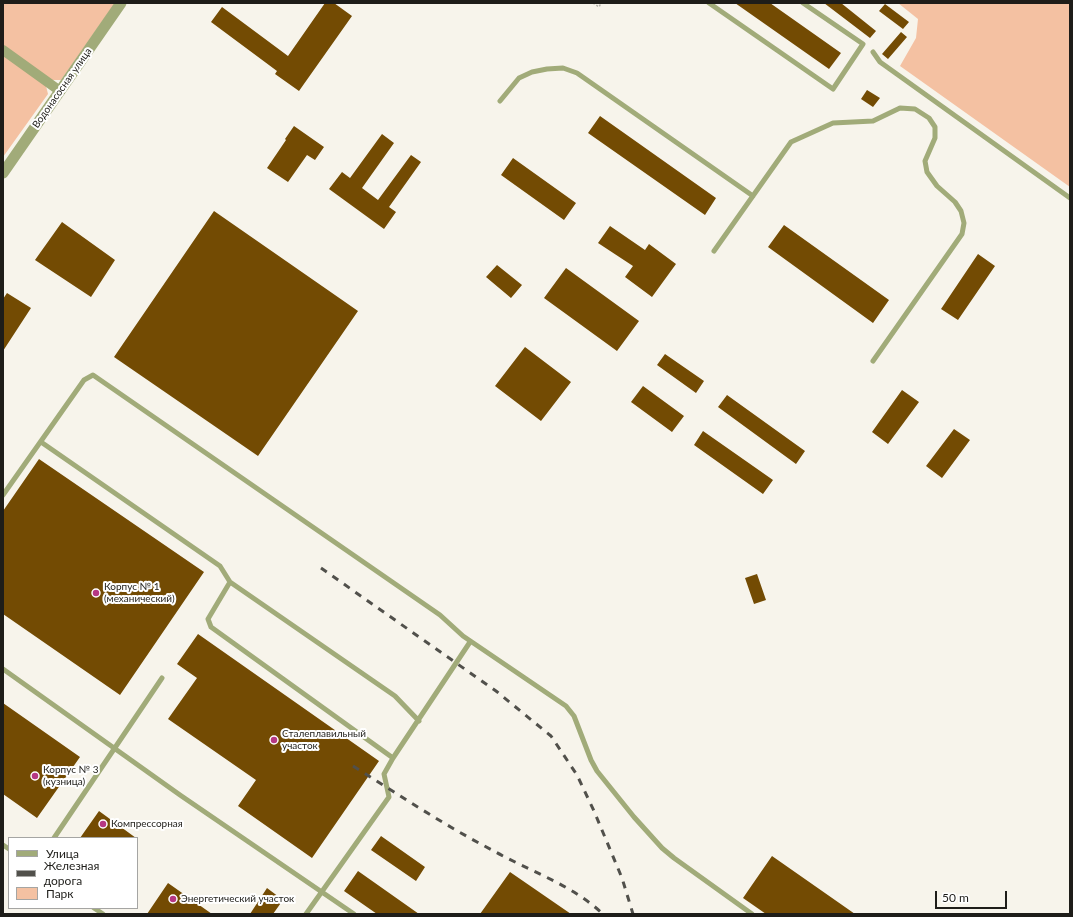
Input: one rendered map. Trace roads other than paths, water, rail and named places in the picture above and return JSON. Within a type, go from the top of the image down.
[{"type":"street","name":"Водонасосная улица","points":[[3,173],[121,3]]},
{"type":"street","points":[[3,50],[60,91]]},
{"type":"lane","points":[[709,3],[833,89],[863,44],[803,3]]},
{"type":"lane","points":[[873,52],[880,62],[1070,198]]},
{"type":"lane","points":[[500,101],[519,78],[532,72],[563,68],[577,74],[753,196]]},
{"type":"lane","points":[[714,251],[792,142],[833,123],[872,121],[900,108],[915,109],[929,118],[935,127],[935,138],[925,161],[927,172],[937,186],[955,202],[961,211],[964,223],[962,234],[873,362]]},
{"type":"lane","points":[[3,494],[84,380],[93,375],[440,615],[457,632],[470,642],[566,706],[574,716],[591,760],[597,771],[662,848],[752,914]]},
{"type":"lane","points":[[41,442],[220,566],[230,582],[395,696],[418,721]]},
{"type":"lane","points":[[230,582],[208,619],[211,627],[393,758]]},
{"type":"lane","points":[[306,914],[389,798],[384,774],[470,642]]},
{"type":"lane","points":[[3,669],[180,795],[354,914]]},
{"type":"lane","points":[[55,837],[162,678]]},
{"type":"railway","points":[[321,568],[496,691],[551,736],[577,775],[594,811],[622,878],[633,914]]},
{"type":"railway","points":[[353,766],[456,830],[506,858],[564,886],[591,903],[603,914]]},
{"type":"place","name":"Корпус № 1 (механический)","points":[[96,593]]},
{"type":"place","name":"Сталеплавильный участок","points":[[274,740]]},
{"type":"place","name":"Корпус № 3 (кузница)","points":[[35,776]]},
{"type":"place","name":"Компрессорная","points":[[103,824]]},
{"type":"place","name":"Энергетический участок","points":[[173,899]]}]
